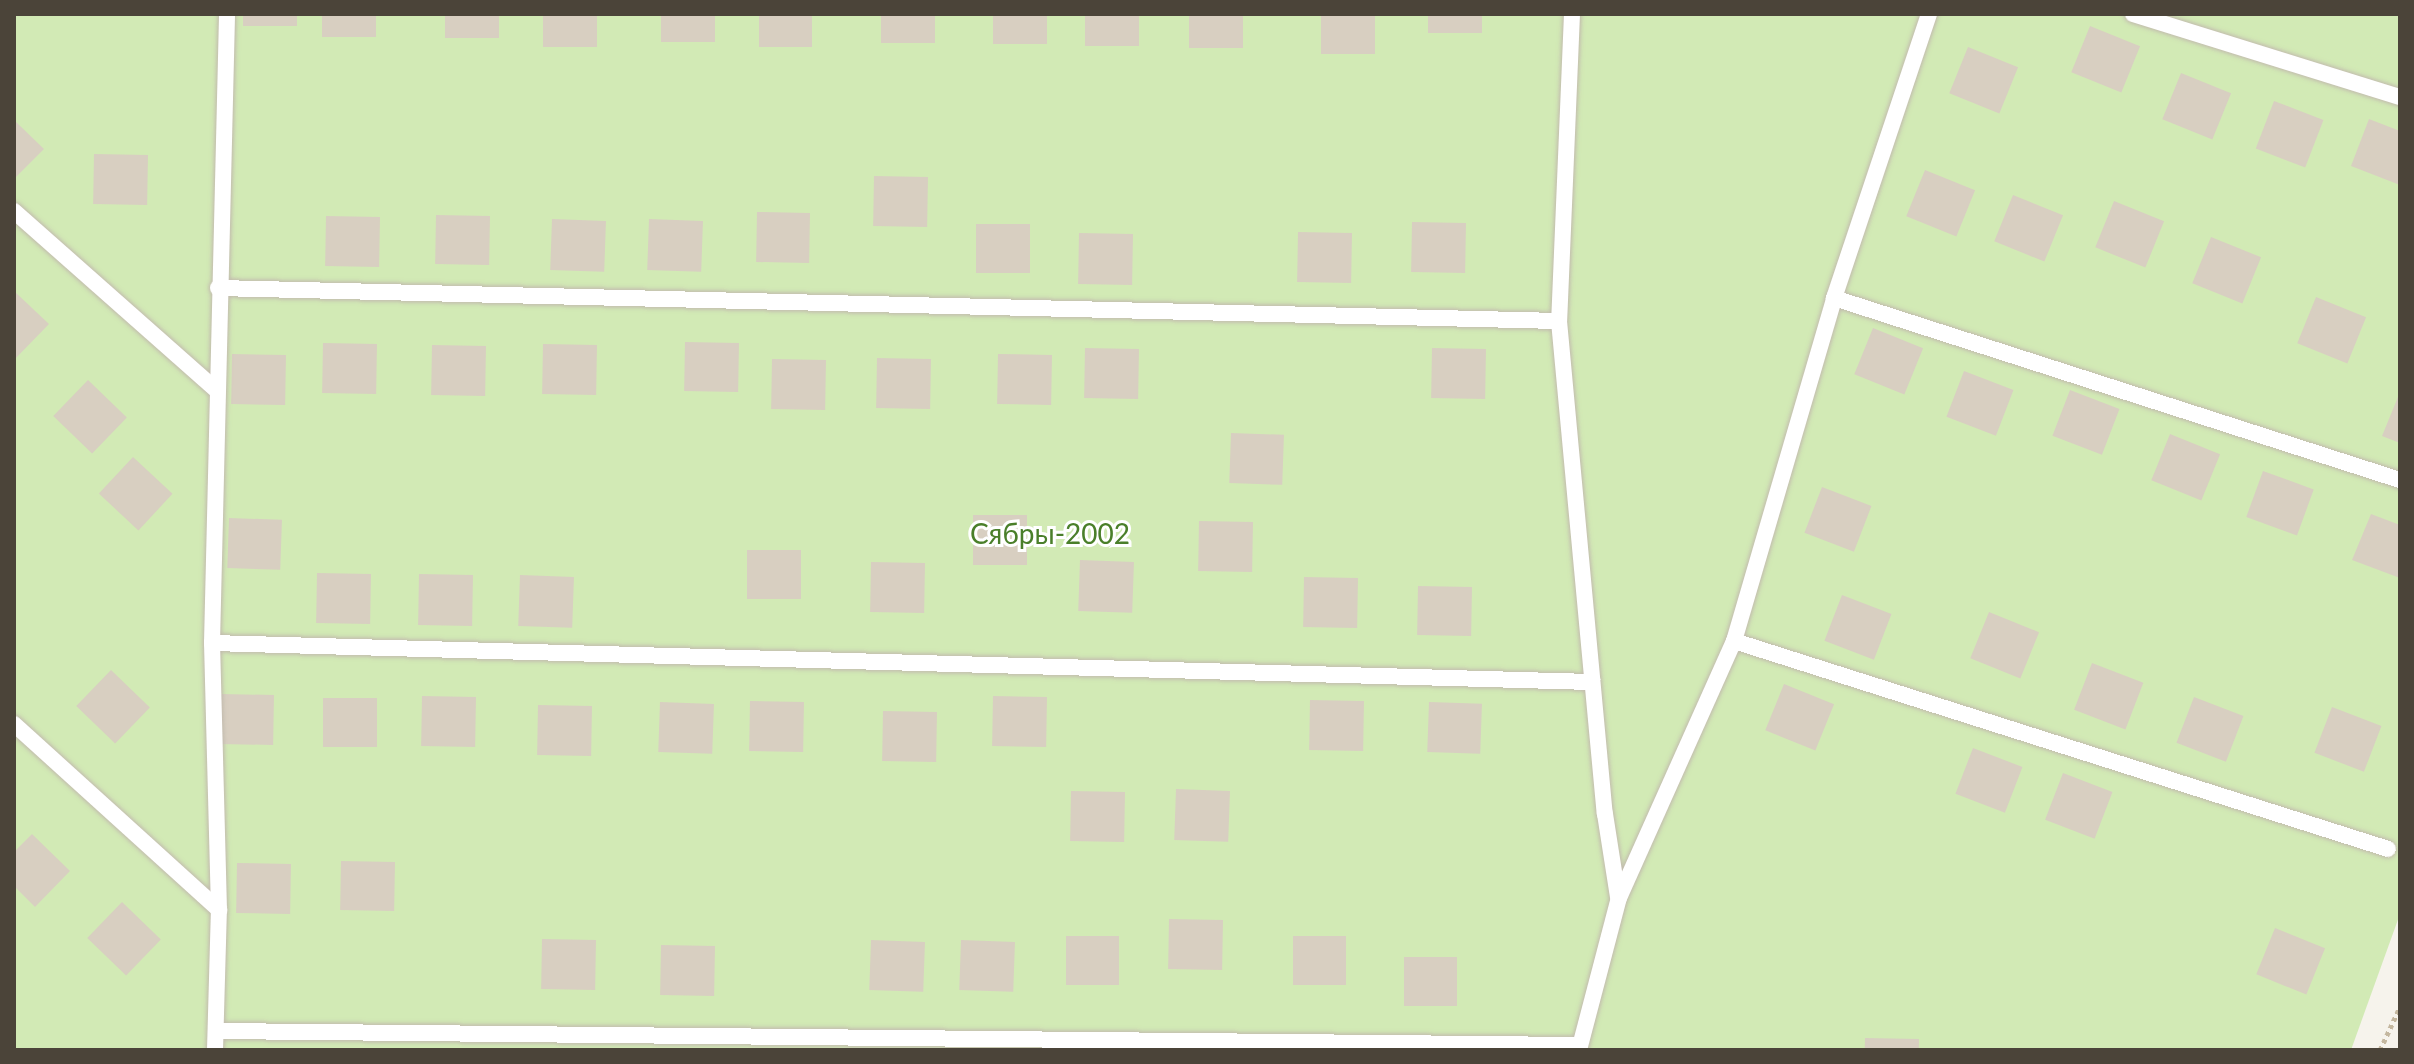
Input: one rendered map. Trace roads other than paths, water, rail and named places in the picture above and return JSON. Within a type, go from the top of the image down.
[{"type":"lane","points":[[215,1050],[219,910],[212,643],[218,288],[227,14]]},
{"type":"lane","points":[[1572,14],[1559,321],[1592,682],[1619,898]]},
{"type":"lane","points":[[216,1031],[1579,1047],[1619,898],[1734,641],[1834,298],[1929,14]]},
{"type":"lane","points":[[2133,14],[2400,97]]},
{"type":"lane","points":[[14,211],[216,390]]},
{"type":"lane","points":[[218,288],[1559,321]]},
{"type":"lane","points":[[1834,298],[2400,480]]},
{"type":"lane","points":[[1734,641],[2388,849]]},
{"type":"lane","points":[[212,643],[1592,682]]},
{"type":"lane","points":[[14,724],[219,910]]},
{"type":"park label","name":"Сябры-2002","points":[[1050,533]]}]
